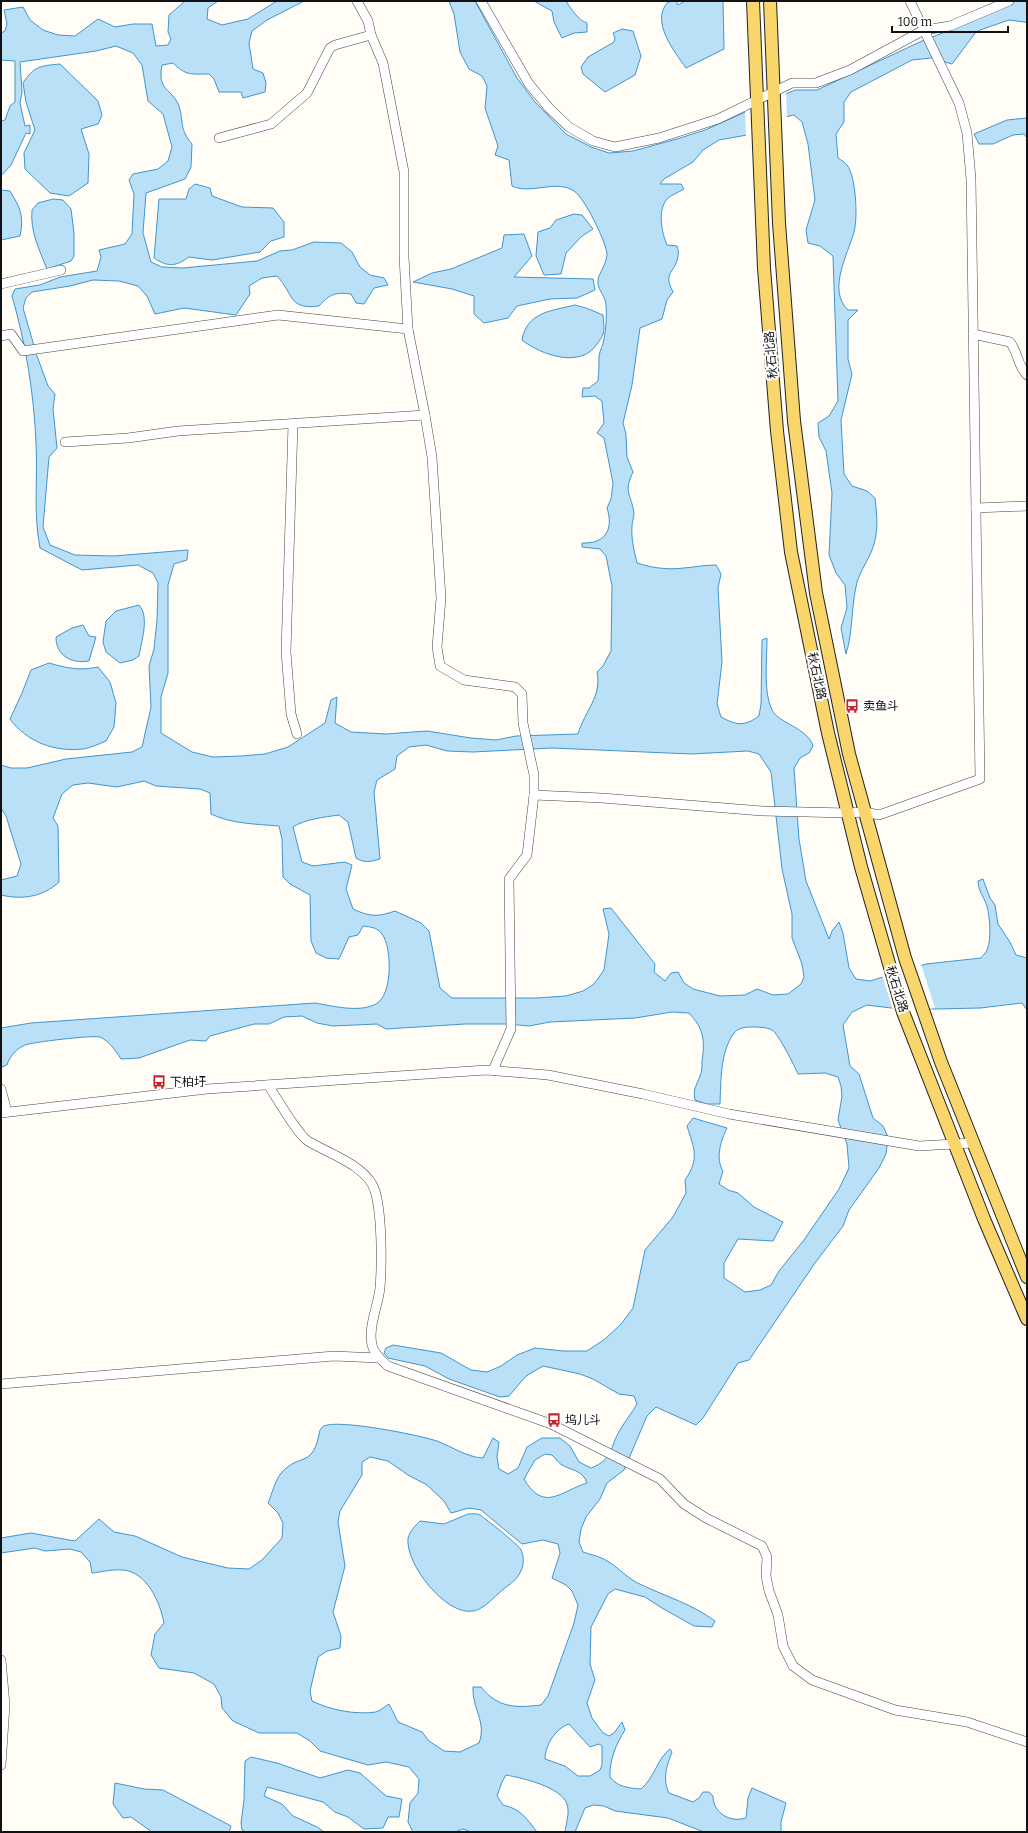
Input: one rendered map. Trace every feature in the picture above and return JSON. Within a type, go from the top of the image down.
[{"type":"main road","name":"秋石北路","points":[[753,1],[764,268],[777,431],[792,552],[828,733],[861,867],[903,1012],[984,1219],[1027,1319]]},
{"type":"main road","name":"秋石北路","points":[[770,1],[779,223],[794,421],[816,593],[850,754],[905,958],[941,1062],[1027,1277]]},
{"type":"street","points":[[357,1],[368,21],[371,35],[383,62],[404,172],[404,257],[408,329],[426,415],[432,457],[441,598],[437,647],[440,666],[464,680],[515,688],[522,694],[523,723],[534,775],[534,795],[527,855],[509,879],[511,1029],[493,1070]]},
{"type":"street","points":[[481,1],[529,84],[549,108],[569,126],[593,141],[615,146],[659,138],[718,119],[792,83],[816,83],[850,70],[924,30],[950,26],[1009,1]]},
{"type":"street","points":[[534,795],[602,798],[762,811],[865,812],[879,815],[980,779],[971,179],[967,132],[959,103],[910,1]]},
{"type":"street","points":[[219,138],[271,124],[307,93],[330,48],[371,35]]},
{"type":"street","points":[[1,284],[61,270]]},
{"type":"street","points":[[1,336],[11,334],[23,351],[278,315],[408,329]]},
{"type":"street","points":[[973,334],[1010,342],[1024,372],[1027,375]]},
{"type":"street","points":[[65,442],[128,438],[178,431],[426,415]]},
{"type":"street","points":[[293,424],[286,652],[291,714],[297,734]]},
{"type":"street","points":[[976,508],[1027,506]]},
{"type":"street","points":[[1,1089],[4,1112],[207,1089],[493,1070],[548,1075],[643,1094],[729,1114],[919,1146],[973,1143]]},
{"type":"street","points":[[268,1085],[298,1131],[307,1141],[361,1170],[375,1189],[380,1221],[380,1287],[372,1333],[372,1346],[378,1358],[388,1366],[551,1424],[660,1479],[684,1504],[706,1518],[762,1546],[767,1557],[766,1576],[769,1591],[778,1615],[783,1646],[793,1666],[812,1680],[896,1710],[967,1722],[1027,1742]]},
{"type":"street","points":[[1,1384],[334,1356],[378,1358]]},
{"type":"street","points":[[1,1660],[5,1705],[1,1765]]},
{"type":"water","points":[[185,1],[218,1],[208,8],[207,19],[222,25],[248,19],[277,1],[304,1],[267,20],[252,31],[249,43],[253,69],[263,73],[266,83],[265,92],[243,98],[241,92],[219,92],[214,79],[209,74],[185,72],[173,63],[162,65],[161,74],[163,85],[173,96],[179,106],[183,130],[192,144],[191,167],[185,179],[146,193],[143,233],[151,262],[162,267],[183,268],[257,261],[280,251],[292,250],[314,242],[341,243],[352,252],[360,267],[370,275],[384,278],[388,285],[374,288],[364,304],[356,303],[351,294],[341,293],[330,296],[319,306],[309,307],[302,306],[297,303],[277,276],[262,278],[249,286],[250,294],[236,315],[184,308],[155,314],[147,296],[138,286],[119,281],[93,280],[70,286],[32,292],[26,298],[23,308],[37,356],[48,386],[55,394],[53,409],[57,448],[49,457],[43,527],[50,545],[75,555],[114,556],[188,550],[187,560],[174,564],[168,585],[168,673],[161,697],[161,733],[192,752],[213,757],[265,754],[288,747],[325,723],[331,700],[337,697],[335,723],[351,732],[386,734],[427,731],[471,738],[496,740],[516,736],[578,734],[595,696],[598,681],[597,672],[603,666],[611,651],[612,586],[606,556],[600,549],[582,547],[582,543],[597,541],[606,534],[609,523],[607,508],[611,499],[613,483],[604,438],[597,433],[604,423],[602,401],[595,396],[582,397],[583,388],[589,388],[598,381],[599,356],[605,335],[606,302],[598,286],[598,280],[605,263],[607,255],[606,249],[589,211],[574,191],[559,186],[527,189],[512,186],[509,160],[495,155],[498,146],[485,108],[487,86],[482,76],[469,69],[460,52],[454,14],[449,1],[475,1],[517,78],[535,102],[566,134],[591,147],[609,153],[633,151],[705,130],[795,90],[817,90],[922,41],[968,23],[1004,1],[1027,1],[1027,24],[1025,22],[1009,20],[980,30],[976,32],[952,64],[931,58],[912,60],[851,92],[844,102],[844,122],[836,134],[838,158],[847,165],[850,170],[854,187],[856,217],[854,232],[841,272],[839,292],[842,302],[848,310],[858,310],[848,320],[848,359],[852,374],[841,420],[844,474],[852,486],[867,491],[875,498],[877,524],[876,537],[872,550],[857,583],[853,604],[850,637],[846,654],[841,628],[847,608],[845,585],[836,573],[829,555],[832,493],[826,451],[819,437],[818,423],[829,416],[838,401],[833,256],[820,246],[808,243],[806,230],[815,200],[808,144],[802,122],[794,115],[766,122],[747,135],[719,140],[703,150],[693,162],[664,179],[660,184],[681,184],[684,189],[667,199],[661,216],[663,234],[667,245],[677,246],[678,251],[677,262],[669,276],[670,285],[673,292],[667,300],[662,319],[640,328],[632,385],[623,423],[626,434],[627,457],[633,472],[628,489],[634,513],[632,535],[637,563],[666,569],[716,565],[721,574],[718,588],[722,662],[717,704],[721,717],[731,722],[740,724],[754,720],[759,716],[761,704],[762,640],[767,638],[766,685],[769,703],[775,715],[799,730],[810,740],[813,746],[809,753],[800,758],[794,768],[799,839],[806,881],[829,939],[832,931],[839,922],[843,933],[849,968],[856,979],[870,981],[926,964],[981,958],[989,946],[990,940],[987,905],[978,885],[978,881],[983,879],[990,898],[995,905],[998,924],[1010,942],[1016,955],[1027,958],[1027,1010],[1022,1003],[980,1008],[937,1009],[891,1008],[867,1005],[852,1012],[843,1025],[850,1066],[859,1074],[873,1118],[883,1126],[888,1137],[886,1154],[879,1168],[849,1210],[843,1226],[815,1263],[749,1360],[738,1363],[703,1418],[696,1425],[656,1407],[647,1416],[624,1470],[607,1483],[600,1499],[586,1517],[581,1529],[579,1542],[583,1552],[606,1560],[637,1583],[688,1605],[715,1621],[712,1627],[694,1626],[645,1597],[615,1589],[608,1594],[591,1627],[590,1664],[595,1680],[587,1703],[592,1718],[603,1733],[609,1736],[614,1733],[622,1722],[625,1730],[614,1753],[610,1777],[620,1785],[641,1789],[650,1779],[662,1758],[670,1749],[672,1752],[667,1767],[666,1777],[669,1793],[693,1802],[699,1798],[703,1792],[709,1792],[713,1796],[719,1812],[729,1818],[740,1819],[746,1818],[748,1798],[752,1788],[786,1803],[781,1822],[781,1832],[704,1832],[668,1818],[615,1811],[604,1806],[593,1805],[585,1808],[575,1832],[565,1832],[568,1811],[567,1804],[563,1798],[550,1788],[541,1784],[506,1775],[497,1796],[503,1805],[514,1809],[523,1815],[537,1832],[471,1832],[463,1829],[455,1832],[413,1832],[408,1822],[410,1803],[418,1793],[419,1779],[409,1767],[386,1762],[368,1765],[320,1751],[310,1741],[297,1733],[259,1733],[233,1721],[222,1708],[221,1697],[214,1684],[194,1673],[159,1668],[151,1655],[155,1634],[164,1623],[156,1598],[151,1589],[139,1576],[123,1570],[92,1573],[90,1562],[81,1552],[70,1549],[45,1551],[35,1548],[1,1553],[1,1538],[31,1533],[75,1541],[99,1519],[114,1532],[135,1536],[182,1557],[228,1568],[249,1569],[262,1560],[282,1538],[283,1523],[278,1513],[268,1503],[277,1479],[289,1466],[310,1455],[314,1450],[322,1427],[332,1424],[362,1426],[414,1435],[437,1441],[465,1454],[483,1458],[493,1438],[499,1442],[497,1457],[499,1469],[508,1474],[518,1468],[527,1447],[542,1438],[560,1438],[570,1446],[579,1462],[591,1468],[598,1465],[607,1457],[620,1430],[637,1404],[634,1396],[619,1394],[593,1379],[580,1374],[543,1366],[526,1376],[509,1396],[500,1397],[449,1379],[425,1366],[388,1358],[384,1353],[386,1348],[393,1345],[441,1353],[471,1370],[487,1372],[501,1366],[517,1355],[535,1348],[563,1351],[587,1351],[605,1339],[621,1324],[633,1308],[645,1250],[673,1217],[686,1193],[685,1180],[693,1166],[694,1159],[692,1141],[687,1126],[693,1118],[727,1128],[719,1155],[719,1160],[723,1171],[719,1184],[728,1190],[738,1193],[754,1207],[783,1222],[773,1241],[738,1239],[724,1263],[724,1278],[745,1292],[760,1290],[771,1285],[779,1271],[804,1240],[839,1189],[849,1168],[847,1144],[838,1120],[842,1096],[838,1077],[825,1073],[798,1074],[782,1043],[775,1032],[770,1029],[762,1027],[749,1027],[736,1031],[729,1041],[722,1067],[720,1104],[707,1104],[695,1100],[694,1096],[696,1085],[702,1071],[703,1041],[698,1024],[689,1013],[672,1012],[635,1018],[550,1022],[529,1026],[507,1024],[465,1024],[386,1029],[377,1024],[333,1026],[317,1023],[302,1016],[284,1017],[269,1024],[254,1024],[210,1036],[206,1041],[190,1040],[139,1058],[121,1059],[115,1050],[100,1037],[75,1038],[30,1044],[22,1046],[11,1056],[7,1065],[2,1067],[1,1028],[31,1023],[315,1003],[346,1008],[362,1008],[376,1004],[382,999],[386,991],[388,981],[388,949],[382,934],[371,927],[363,926],[358,935],[349,937],[339,959],[326,958],[316,953],[311,941],[310,895],[290,884],[283,877],[282,839],[279,826],[236,822],[211,814],[210,793],[200,789],[156,786],[144,781],[117,787],[88,783],[73,785],[62,794],[53,818],[58,826],[59,882],[46,891],[32,896],[17,897],[1,895],[1,880],[17,876],[21,864],[6,816],[1,808],[1,765],[11,768],[27,768],[66,759],[132,752],[142,747],[151,707],[149,666],[154,649],[157,620],[158,583],[153,573],[138,565],[82,570],[40,548],[37,521],[35,425],[31,388],[25,351],[12,296],[15,289],[40,285],[60,277],[97,271],[101,257],[99,250],[125,244],[132,234],[134,194],[129,180],[133,174],[158,169],[168,161],[172,147],[163,114],[148,101],[142,65],[133,53],[116,46],[96,51],[20,62],[22,92],[20,103],[25,126],[30,125],[30,134],[26,133],[11,165],[1,176],[1,121],[5,120],[10,106],[15,102],[15,61],[1,60],[1,33],[5,31],[7,24],[4,10],[23,7],[30,20],[43,30],[58,35],[75,36],[98,19],[115,27],[133,24],[152,24],[156,46],[168,45],[171,39],[168,32],[169,15]],"holes":[[[426,745],[447,751],[473,752],[552,748],[691,754],[748,751],[759,754],[771,772],[782,869],[792,914],[792,938],[802,964],[804,977],[801,984],[788,994],[773,995],[757,989],[745,995],[720,996],[693,989],[684,983],[678,972],[671,973],[665,981],[654,972],[655,964],[611,908],[603,909],[609,934],[604,970],[594,984],[583,991],[566,996],[536,998],[452,998],[440,988],[429,931],[421,923],[395,911],[379,915],[369,915],[353,909],[346,889],[352,865],[345,862],[313,866],[302,862],[293,827],[309,820],[339,815],[348,822],[356,858],[367,862],[380,859],[374,792],[377,780],[395,769],[397,756],[409,747]],[[545,1454],[552,1455],[562,1465],[581,1474],[587,1483],[553,1497],[539,1495],[531,1489],[524,1479],[535,1460]],[[370,1457],[388,1461],[408,1475],[427,1485],[444,1501],[451,1513],[469,1508],[481,1510],[522,1544],[543,1540],[558,1544],[560,1553],[552,1578],[566,1585],[572,1591],[578,1605],[574,1623],[548,1696],[541,1705],[515,1706],[501,1703],[487,1694],[481,1687],[473,1687],[473,1695],[480,1722],[481,1735],[479,1743],[460,1752],[444,1751],[429,1741],[422,1732],[398,1722],[389,1704],[376,1712],[360,1713],[335,1709],[312,1701],[310,1691],[318,1657],[327,1651],[340,1648],[341,1636],[333,1612],[345,1566],[338,1522],[340,1511],[362,1475],[362,1462]],[[569,1724],[590,1747],[599,1744],[602,1746],[602,1765],[600,1770],[590,1776],[578,1776],[565,1766],[545,1759],[545,1754],[549,1743],[556,1733],[564,1726]]]},
{"type":"water","points":[[534,1],[566,1],[572,11],[587,23],[587,32],[574,33],[562,38],[554,22],[552,11]]},
{"type":"water","points":[[676,1],[678,5],[685,1],[723,1],[724,49],[686,68],[670,45],[663,27],[663,10],[668,2]]},
{"type":"water","points":[[622,29],[633,31],[641,56],[635,75],[605,92],[583,74],[581,67],[588,57],[614,42],[615,38],[613,33]]},
{"type":"water","points":[[60,64],[98,101],[102,115],[98,124],[81,129],[89,154],[88,183],[69,196],[50,193],[25,169],[24,153],[35,130],[26,102],[23,83],[34,70],[42,66]]},
{"type":"water","points":[[1027,118],[1027,138],[1024,134],[1013,135],[993,144],[979,144],[974,134],[1007,120]]},
{"type":"water","points":[[195,184],[210,188],[212,196],[242,207],[273,208],[284,222],[284,237],[271,241],[260,252],[212,260],[189,257],[180,263],[172,265],[159,261],[154,258],[159,199],[186,199],[189,189]]},
{"type":"water","points":[[1,190],[10,191],[21,213],[22,223],[20,236],[1,240]]},
{"type":"water","points":[[53,199],[63,200],[71,209],[74,233],[74,256],[71,261],[47,269],[34,233],[32,225],[32,210],[38,203]]},
{"type":"water","points":[[574,214],[582,215],[593,229],[582,236],[566,253],[561,274],[544,275],[536,256],[538,232],[550,228],[556,220]]},
{"type":"water","points":[[524,234],[532,256],[514,277],[593,279],[595,290],[577,298],[550,299],[517,306],[508,318],[484,323],[474,314],[474,296],[452,289],[413,282],[432,273],[451,269],[502,248],[504,235]]},
{"type":"water","points":[[575,305],[603,315],[603,334],[590,352],[571,358],[561,357],[539,350],[522,340],[529,324],[541,314]]},
{"type":"water","points":[[139,605],[144,616],[144,623],[139,656],[133,660],[120,663],[106,652],[103,642],[106,621],[116,611]]},
{"type":"water","points":[[83,625],[89,636],[96,637],[89,661],[83,662],[71,660],[62,654],[57,644],[56,637],[72,628]]},
{"type":"water","points":[[49,663],[85,669],[98,667],[110,682],[116,703],[114,727],[106,741],[83,749],[72,750],[52,747],[42,744],[24,734],[10,719],[31,670]]},
{"type":"water","points":[[468,1514],[479,1514],[483,1517],[521,1550],[523,1558],[522,1569],[511,1584],[480,1609],[473,1611],[462,1610],[451,1605],[429,1586],[413,1561],[409,1549],[408,1538],[411,1531],[420,1521],[444,1524]]},
{"type":"water","points":[[251,1757],[277,1763],[320,1778],[348,1770],[360,1773],[386,1796],[402,1799],[399,1817],[388,1817],[383,1828],[364,1829],[348,1817],[335,1812],[323,1802],[267,1787],[264,1796],[282,1804],[293,1816],[317,1827],[324,1832],[245,1832],[242,1830],[241,1823],[244,1800],[245,1761]]},
{"type":"water","points":[[115,1783],[144,1789],[163,1790],[231,1826],[229,1832],[152,1832],[131,1817],[123,1818],[113,1804]]},
{"type":"pier","points":[[786,92],[787,119],[767,124],[746,138],[745,110]]},
{"type":"pier","points":[[921,964],[935,1008],[915,1011],[893,1010],[882,975]]},
{"type":"place","name":"卖鱼斗","points":[[852,706]]},
{"type":"place","name":"下柏圩","points":[[159,1082]]},
{"type":"place","name":"坞儿斗","points":[[554,1420]]}]
